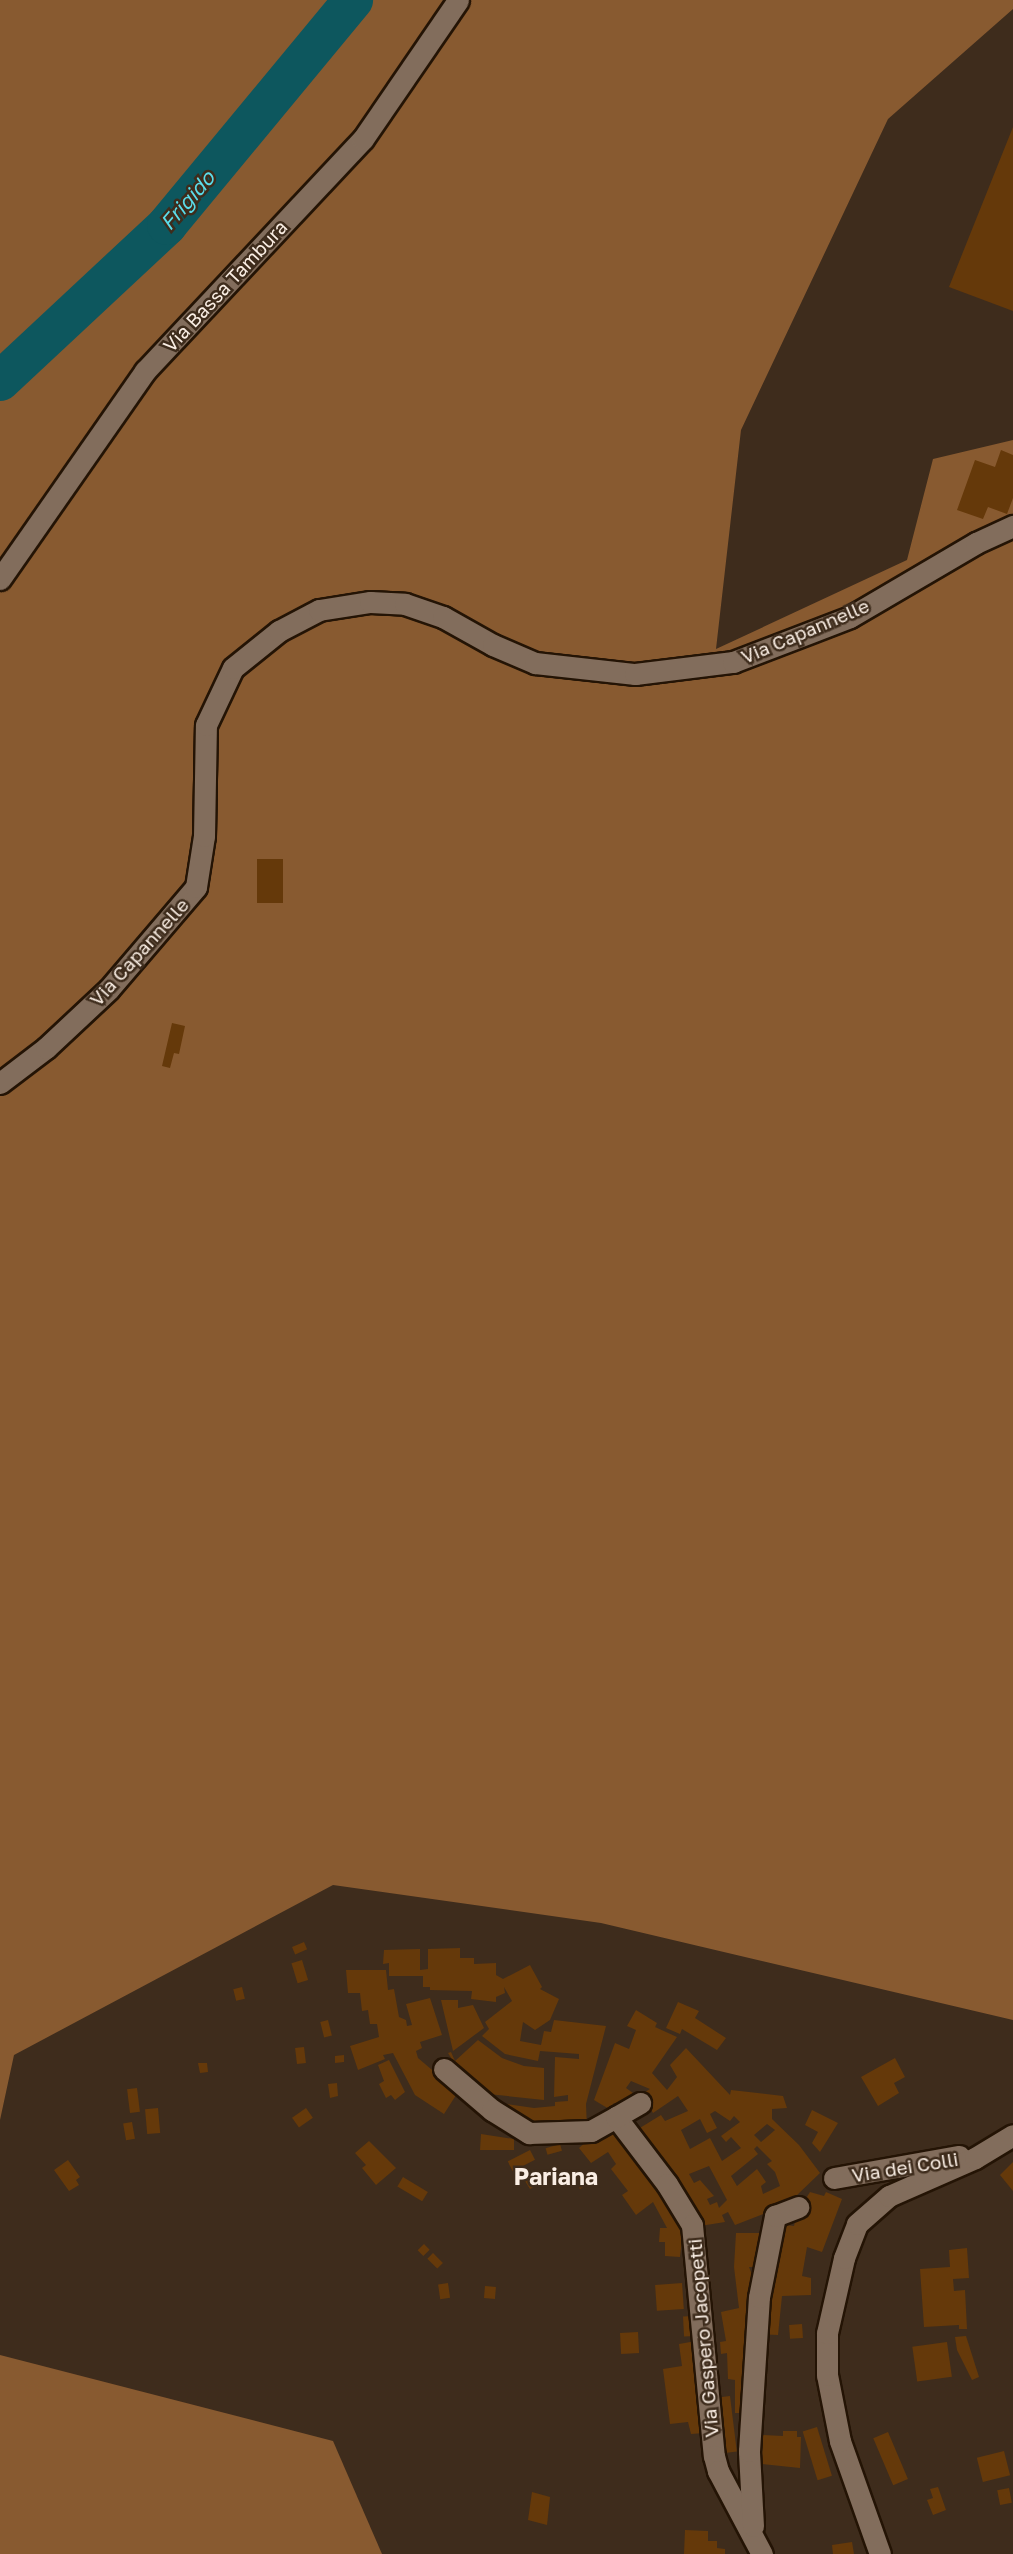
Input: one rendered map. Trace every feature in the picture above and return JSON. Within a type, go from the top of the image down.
[{"type":"street","name":"Via Bassa Tambura","points":[[0,579],[145,371],[363,139],[458,0]]},
{"type":"street","name":"Via Capannelle","points":[[0,1083],[46,1048],[109,989],[196,887],[204,836],[206,725],[233,668],[279,631],[319,610],[370,602],[405,604],[443,617],[493,645],[536,663],[635,674],[733,662],[850,617],[976,543],[1013,526]]},
{"type":"street","points":[[444,2069],[492,2110],[529,2133],[591,2131],[640,2103]]},
{"type":"street","name":"Via Gaspero Jacopetti","points":[[616,2117],[667,2184],[692,2225],[714,2456],[718,2471],[753,2532],[762,2554]]},
{"type":"street","name":"Via dei Colli","points":[[880,2554],[840,2441],[827,2375],[827,2333],[837,2286],[857,2224],[889,2196],[975,2158],[1013,2135]]},
{"type":"street","name":"Via dei Colli","points":[[834,2178],[953,2156],[975,2158]]},
{"type":"street","name":"Via Gaspero Jacopetti","points":[[753,2532],[749,2451],[759,2297],[775,2216],[798,2207]]},
{"type":"shaded area","points":[[0,0],[1013,0],[1013,9],[888,119],[741,430],[716,649],[907,560],[933,459],[1013,440],[1013,2020],[601,1923],[333,1885],[14,2055],[0,2120]]},
{"type":"shaded area","points":[[0,2355],[333,2441],[382,2554],[0,2554]]},
{"type":"building","points":[[1013,127],[1013,311],[949,287]]},
{"type":"building","points":[[1001,450],[1013,455],[1013,498],[1007,514],[988,507],[983,519],[957,510],[975,460],[995,467]]},
{"type":"building","points":[[257,859],[283,859],[283,903],[257,903]]},
{"type":"building","points":[[172,1023],[185,1026],[179,1054],[174,1053],[170,1068],[162,1066]]},
{"type":"building","points":[[304,1942],[307,1949],[295,1954],[292,1947]]},
{"type":"building","points":[[460,1948],[460,1958],[474,1958],[474,1964],[496,1963],[496,1975],[503,1979],[530,1965],[542,1987],[540,1989],[559,1999],[550,2020],[535,2030],[523,2022],[520,2041],[541,2045],[544,2031],[551,2032],[554,2020],[606,2026],[586,2104],[587,2129],[533,2132],[502,2114],[506,2104],[534,2108],[555,2106],[555,2102],[568,2101],[568,2095],[554,2097],[555,2057],[579,2059],[579,2054],[540,2051],[538,2061],[505,2054],[482,2036],[489,2029],[485,2022],[512,2001],[504,1987],[505,1993],[496,1997],[496,2002],[471,1999],[472,1991],[430,1990],[430,1987],[423,1987],[423,1976],[389,1976],[389,1963],[383,1964],[384,1950],[420,1949],[420,1970],[428,1969],[428,1949]]},
{"type":"building","points":[[302,1960],[308,1980],[298,1983],[291,1963]]},
{"type":"building","points":[[346,1970],[386,1970],[388,1990],[394,1989],[399,2017],[406,2020],[407,2026],[412,2025],[406,2004],[430,1998],[442,2035],[420,2042],[422,2048],[416,2051],[418,2058],[458,2092],[444,2114],[415,2095],[393,2053],[383,2055],[385,2059],[358,2070],[350,2046],[379,2037],[377,2024],[370,2024],[368,2010],[362,2011],[360,1993],[348,1993]]},
{"type":"building","points":[[242,1987],[245,1999],[236,2001],[233,1989]]},
{"type":"building","points":[[441,2000],[458,2000],[458,2008],[473,2005],[484,2028],[453,2051]]},
{"type":"building","points":[[678,2002],[699,2011],[695,2018],[726,2038],[717,2050],[682,2029],[680,2034],[666,2028]]},
{"type":"building","points":[[636,2010],[657,2023],[655,2027],[677,2037],[652,2073],[667,2090],[677,2077],[670,2065],[686,2048],[730,2095],[731,2090],[783,2096],[787,2108],[772,2109],[772,2119],[799,2145],[820,2173],[795,2197],[797,2201],[735,2225],[728,2212],[722,2215],[725,2222],[700,2226],[635,2131],[661,2115],[665,2121],[688,2111],[678,2096],[653,2113],[642,2094],[650,2089],[631,2081],[626,2088],[633,2093],[619,2107],[614,2103],[609,2109],[594,2100],[615,2043],[629,2049],[636,2030],[627,2026]],"holes":[[[715,2111],[730,2121],[734,2116],[740,2122],[721,2136],[726,2142],[731,2137],[741,2148],[722,2161],[710,2138],[690,2149],[681,2130],[700,2119],[707,2133],[717,2128],[710,2114]],[[767,2124],[775,2130],[761,2142],[754,2135]],[[757,2146],[772,2161],[767,2164],[775,2172],[780,2186],[763,2194],[761,2186],[766,2182],[757,2169],[737,2186],[731,2176],[758,2154],[754,2149]],[[709,2166],[727,2200],[719,2208],[717,2202],[710,2205],[707,2199],[714,2196],[700,2180],[694,2183],[689,2174]]]},
{"type":"building","points":[[328,2020],[332,2036],[324,2037],[320,2022]]},
{"type":"building","points":[[478,2040],[502,2058],[524,2066],[544,2068],[544,2100],[488,2094],[462,2075],[448,2053],[451,2052],[455,2061]]},
{"type":"building","points":[[304,2047],[306,2063],[297,2064],[295,2048]]},
{"type":"building","points":[[344,2055],[344,2062],[335,2063],[335,2056]]},
{"type":"building","points":[[895,2058],[905,2077],[894,2083],[899,2093],[878,2106],[861,2077]]},
{"type":"building","points":[[389,2060],[405,2092],[395,2100],[391,2095],[386,2098],[379,2084],[384,2081],[378,2065]]},
{"type":"building","points":[[198,2063],[207,2063],[208,2072],[200,2073]]},
{"type":"building","points":[[337,2083],[338,2096],[330,2098],[328,2084]]},
{"type":"building","points":[[137,2088],[140,2112],[130,2113],[127,2089]]},
{"type":"building","points":[[158,2108],[160,2133],[147,2134],[145,2109]]},
{"type":"building","points":[[306,2108],[313,2118],[299,2128],[292,2118]]},
{"type":"building","points":[[812,2110],[838,2123],[820,2152],[812,2143],[818,2132],[805,2125]]},
{"type":"building","points":[[609,2121],[684,2222],[680,2257],[665,2256],[665,2242],[659,2242],[660,2228],[667,2228],[653,2202],[636,2215],[622,2195],[628,2191],[611,2169],[616,2164],[608,2152],[591,2163],[579,2148]]},
{"type":"building","points":[[132,2122],[135,2139],[126,2140],[123,2124]]},
{"type":"building","points":[[481,2134],[514,2139],[514,2150],[480,2150]]},
{"type":"building","points":[[369,2141],[396,2168],[376,2185],[362,2168],[366,2165],[355,2153]]},
{"type":"building","points":[[560,2144],[562,2151],[548,2155],[546,2148]]},
{"type":"building","points":[[530,2150],[535,2160],[513,2171],[508,2161]]},
{"type":"building","points":[[68,2160],[80,2177],[76,2180],[79,2185],[69,2191],[54,2170]]},
{"type":"building","points":[[1013,2162],[1013,2191],[1000,2175]]},
{"type":"building","points":[[586,2176],[590,2183],[580,2189],[576,2183]]},
{"type":"building","points":[[403,2177],[428,2192],[422,2201],[397,2186]]},
{"type":"building","points":[[530,2177],[536,2186],[530,2189],[525,2181]]},
{"type":"building","points":[[810,2192],[824,2196],[826,2192],[842,2199],[822,2252],[807,2247],[802,2276],[811,2278],[811,2295],[782,2296],[778,2335],[759,2334],[778,2224],[794,2226],[797,2213]]},
{"type":"building","points":[[736,2233],[765,2233],[760,2267],[749,2267],[751,2272],[760,2272],[754,2312],[747,2313],[749,2413],[735,2413],[735,2380],[728,2379],[727,2353],[721,2354],[720,2342],[726,2341],[721,2312],[739,2308],[734,2267]]},
{"type":"building","points":[[424,2244],[430,2250],[423,2256],[418,2250]]},
{"type":"building","points":[[967,2248],[969,2278],[953,2279],[954,2291],[965,2290],[967,2329],[959,2329],[959,2325],[924,2327],[920,2269],[950,2267],[949,2250]]},
{"type":"building","points":[[433,2253],[443,2263],[437,2269],[427,2259]]},
{"type":"building","points":[[448,2283],[450,2298],[440,2299],[438,2284]]},
{"type":"building","points":[[682,2283],[684,2309],[657,2311],[655,2285]]},
{"type":"building","points":[[485,2286],[496,2287],[495,2299],[484,2298]]},
{"type":"building","points":[[694,2316],[695,2336],[684,2337],[683,2317]]},
{"type":"building","points":[[802,2324],[803,2338],[790,2339],[789,2325]]},
{"type":"building","points":[[638,2332],[639,2353],[621,2354],[620,2333]]},
{"type":"building","points":[[966,2336],[979,2377],[972,2380],[957,2350],[955,2337]]},
{"type":"building","points":[[696,2341],[704,2433],[691,2434],[688,2422],[670,2424],[663,2369],[682,2366],[679,2344]]},
{"type":"building","points":[[947,2342],[952,2377],[917,2382],[912,2347]]},
{"type":"building","points":[[730,2396],[737,2452],[721,2454],[714,2398]]},
{"type":"building","points":[[817,2427],[832,2476],[818,2480],[803,2431]]},
{"type":"building","points":[[783,2431],[797,2431],[797,2437],[801,2437],[800,2468],[762,2464],[763,2435],[783,2436]]},
{"type":"building","points":[[888,2432],[908,2479],[893,2485],[873,2438]]},
{"type":"building","points":[[1004,2451],[1010,2475],[983,2482],[977,2458]]},
{"type":"building","points":[[938,2487],[946,2510],[933,2515],[927,2500],[933,2498],[930,2489]]},
{"type":"building","points":[[1009,2488],[1012,2503],[1000,2505],[997,2490]]},
{"type":"building","points":[[532,2492],[550,2497],[547,2525],[528,2520]]},
{"type":"building","points":[[685,2530],[708,2531],[708,2541],[717,2541],[717,2548],[725,2549],[725,2554],[684,2554]]},
{"type":"building","points":[[852,2542],[854,2554],[833,2554],[832,2545]]},
{"type":"waterway","name":"Frigido","points":[[0,381],[167,225],[353,0]]},
{"type":"district","name":"Pariana","points":[[556,2176]]}]
